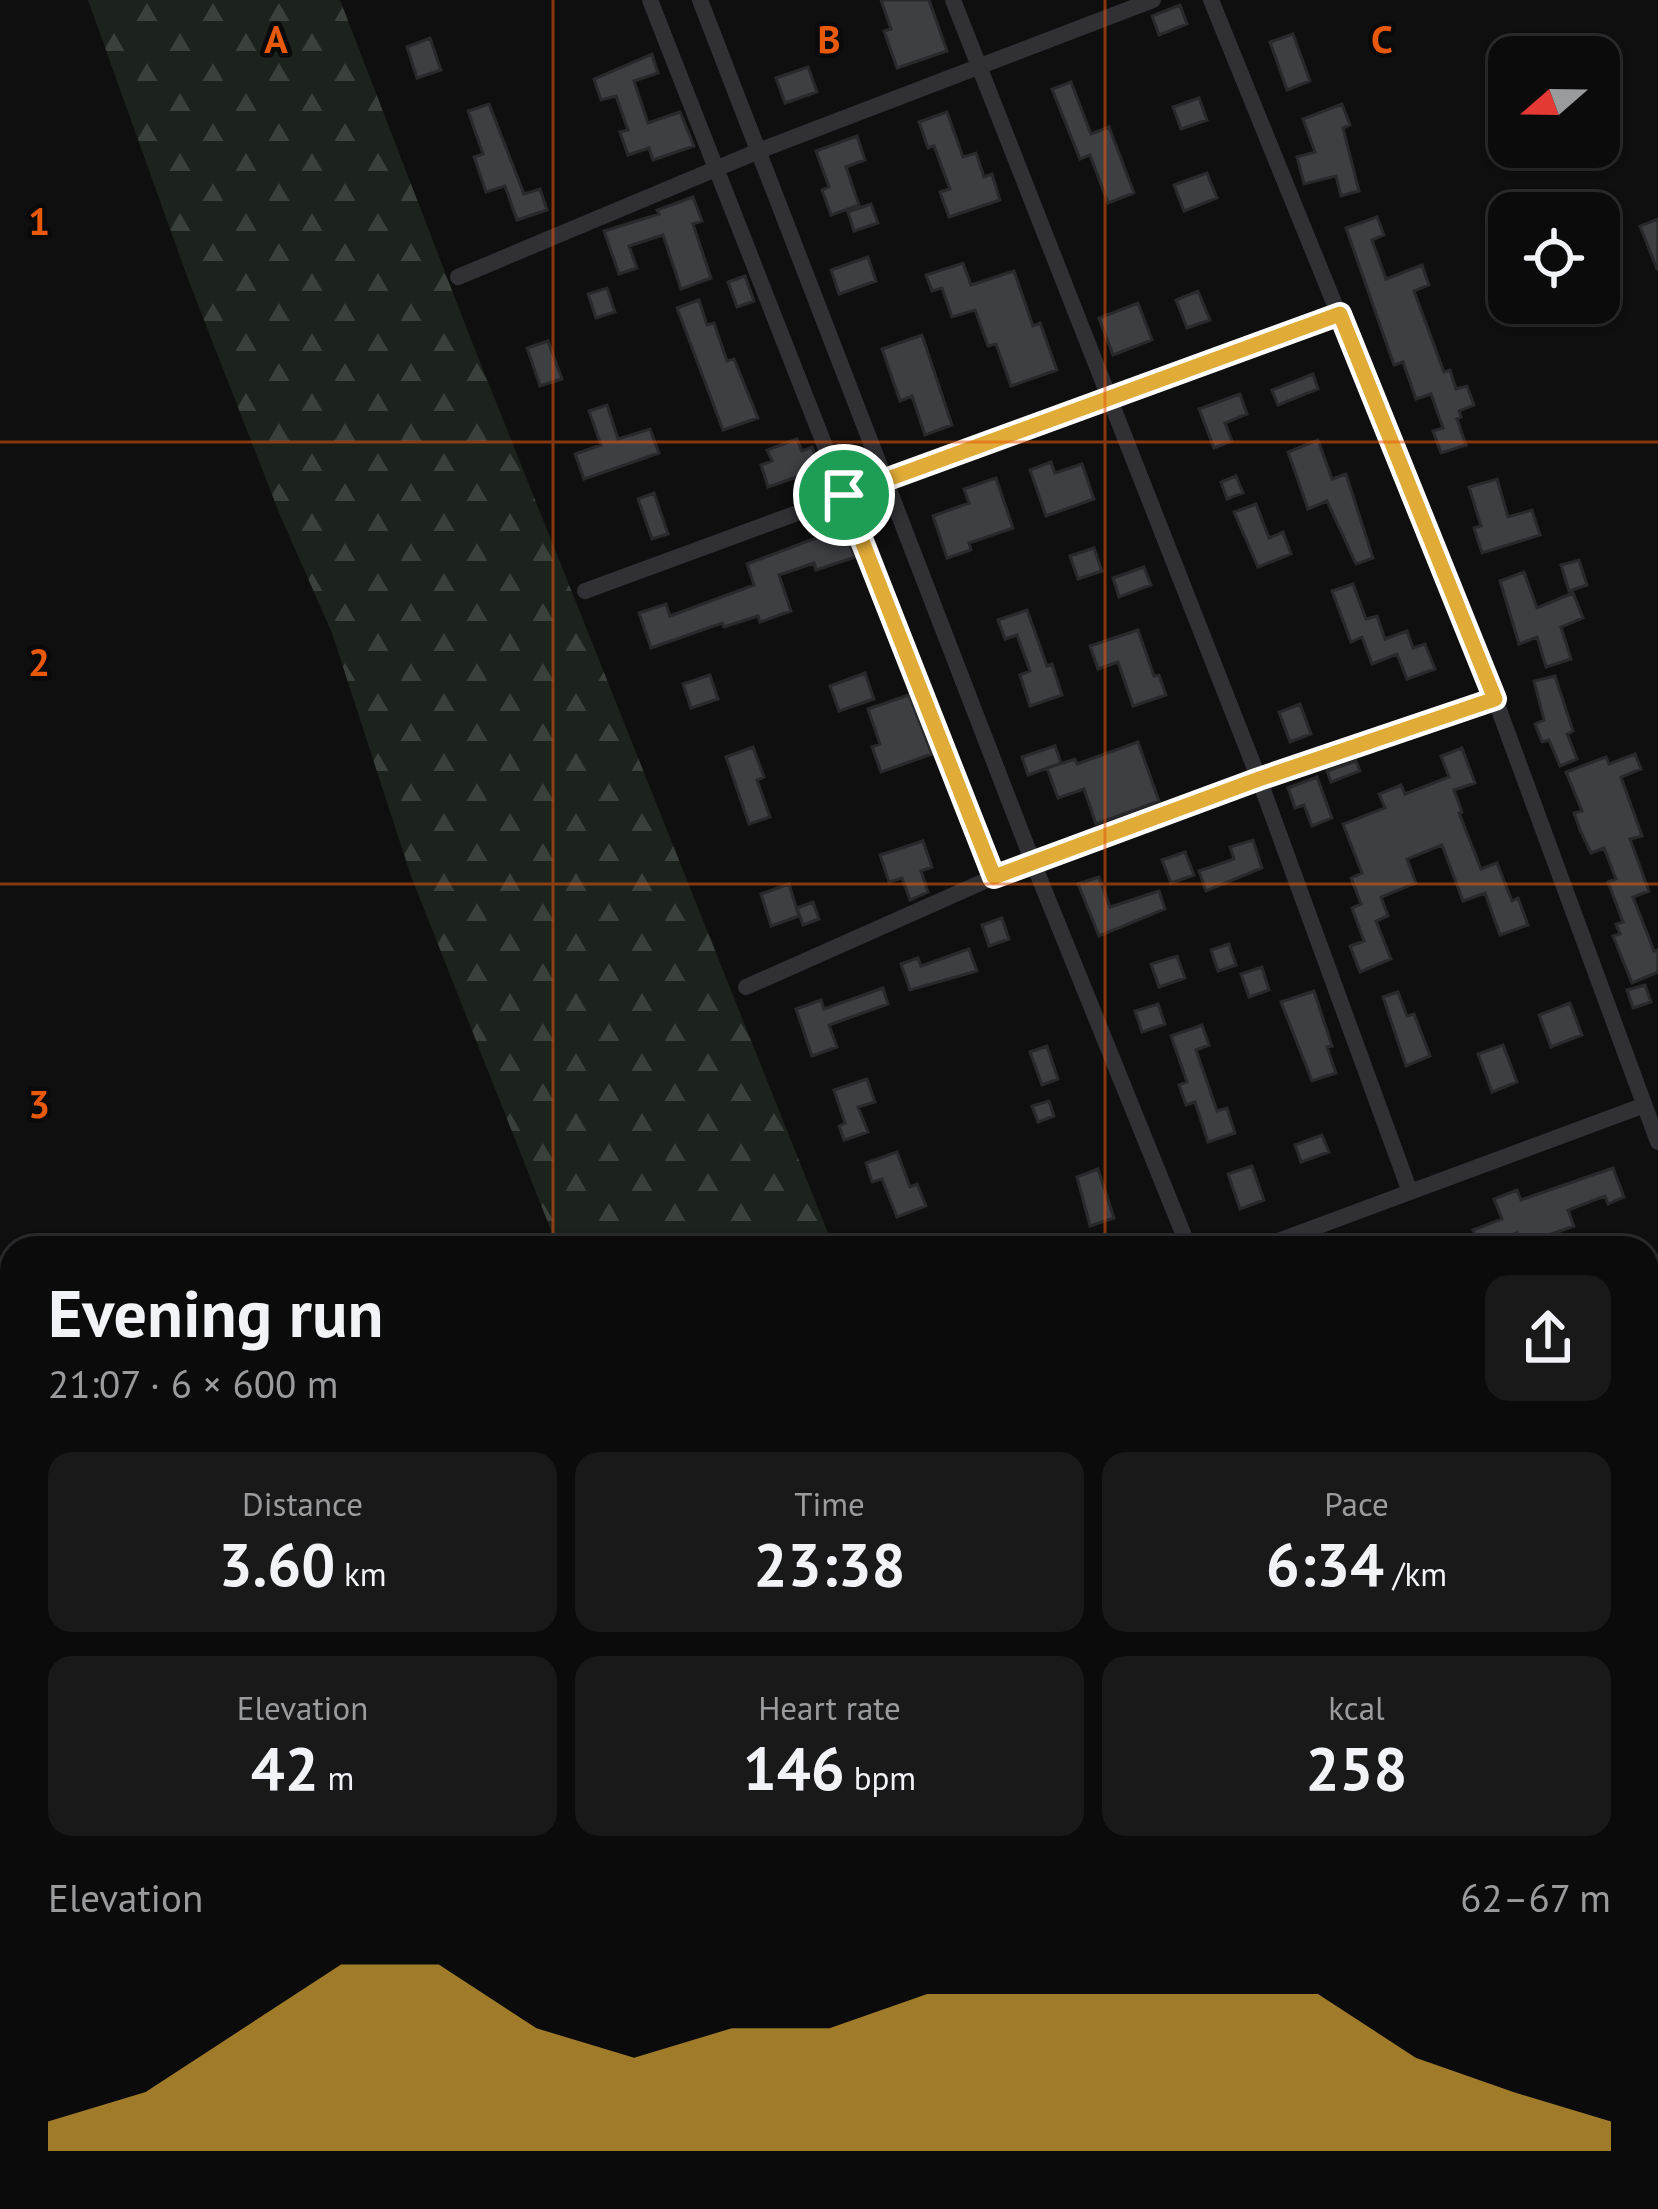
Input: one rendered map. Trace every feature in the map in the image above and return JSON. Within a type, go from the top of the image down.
[{"type":"street","points":[[650,0],[994,877]]},
{"type":"street","points":[[700,0],[1032,860],[1184,1236]]},
{"type":"street","points":[[953,0],[1259,779],[1410,1192]]},
{"type":"street","points":[[458,277],[761,150],[1153,0]]},
{"type":"street","points":[[1211,0],[1495,699],[1658,1142]]},
{"type":"street","points":[[585,591],[1340,314]]},
{"type":"street","points":[[746,987],[1032,860],[1495,699]]},
{"type":"street","points":[[1291,1236],[1642,1106]]},
{"type":"green space","points":[[88,0],[340,0],[829,1236],[553,1236],[411,876],[332,633],[280,515],[188,279]]},
{"type":"building","points":[[881,0],[929,0],[947,51],[897,68],[884,31],[891,29]]},
{"type":"building","points":[[1180,5],[1187,24],[1159,35],[1152,16]]},
{"type":"building","points":[[1293,34],[1310,81],[1287,90],[1270,42]]},
{"type":"building","points":[[430,38],[441,70],[417,78],[407,47]]},
{"type":"building","points":[[652,54],[658,73],[634,81],[648,123],[680,112],[694,146],[653,160],[649,148],[628,155],[620,132],[628,130],[616,96],[601,100],[594,79]]},
{"type":"building","points":[[808,67],[817,92],[785,103],[776,78]]},
{"type":"building","points":[[1071,82],[1091,134],[1109,127],[1134,193],[1108,203],[1090,155],[1080,159],[1052,89]]},
{"type":"building","points":[[1199,98],[1207,120],[1181,129],[1173,107]]},
{"type":"building","points":[[489,104],[524,194],[540,189],[547,210],[517,220],[505,186],[486,192],[474,157],[483,154],[468,111]]},
{"type":"building","points":[[1342,104],[1350,125],[1343,128],[1359,191],[1341,196],[1336,176],[1304,184],[1297,157],[1315,152],[1303,119]]},
{"type":"building","points":[[947,112],[963,157],[976,153],[984,177],[992,174],[1000,200],[949,217],[940,192],[950,189],[919,122]]},
{"type":"building","points":[[857,136],[865,160],[846,167],[859,205],[831,215],[822,190],[829,187],[816,151]]},
{"type":"building","points":[[1207,173],[1217,198],[1184,211],[1174,185]]},
{"type":"building","points":[[693,197],[702,221],[693,224],[711,278],[681,289],[663,235],[629,246],[637,268],[619,274],[604,231],[659,214],[657,210]]},
{"type":"building","points":[[871,204],[878,223],[854,231],[848,212]]},
{"type":"building","points":[[1377,217],[1384,235],[1372,240],[1386,279],[1422,265],[1429,285],[1414,291],[1444,372],[1450,370],[1456,389],[1467,386],[1474,405],[1459,411],[1457,419],[1466,445],[1441,453],[1433,431],[1443,428],[1431,394],[1416,399],[1403,362],[1394,365],[1346,228]]},
{"type":"building","points":[[1658,219],[1658,269],[1657,269],[1640,226]]},
{"type":"building","points":[[868,257],[876,281],[839,294],[831,270]]},
{"type":"building","points":[[963,263],[971,285],[1014,271],[1033,326],[1040,323],[1057,370],[1011,386],[996,344],[988,346],[975,310],[952,317],[942,288],[932,291],[926,275]]},
{"type":"building","points":[[745,276],[754,301],[737,307],[728,282]]},
{"type":"building","points":[[607,288],[615,312],[596,318],[588,294]]},
{"type":"building","points":[[1198,291],[1210,320],[1187,328],[1176,300]]},
{"type":"building","points":[[699,300],[707,325],[714,323],[727,361],[734,359],[758,418],[723,430],[677,308]]},
{"type":"building","points":[[1138,303],[1152,340],[1113,355],[1099,318]]},
{"type":"building","points":[[922,335],[952,425],[925,435],[912,396],[900,401],[882,349]]},
{"type":"building","points":[[548,341],[562,379],[540,386],[527,348]]},
{"type":"building","points":[[1313,374],[1318,389],[1278,405],[1272,390]]},
{"type":"building","points":[[1240,394],[1247,414],[1225,423],[1232,441],[1214,448],[1199,409]]},
{"type":"building","points":[[607,405],[618,439],[650,429],[659,453],[584,479],[575,454],[601,445],[589,411]]},
{"type":"building","points":[[797,439],[802,451],[812,447],[820,469],[768,487],[761,465],[772,461],[767,450]]},
{"type":"building","points":[[1318,440],[1332,479],[1346,474],[1373,558],[1356,564],[1327,501],[1308,509],[1288,452]]},
{"type":"building","points":[[1051,462],[1055,473],[1082,464],[1094,499],[1046,516],[1030,470]]},
{"type":"building","points":[[1236,476],[1243,493],[1227,499],[1221,482]]},
{"type":"building","points":[[996,478],[1013,528],[969,543],[971,550],[947,558],[933,516],[969,503],[964,489]]},
{"type":"building","points":[[1497,479],[1508,517],[1532,510],[1540,535],[1482,553],[1474,528],[1481,526],[1469,487]]},
{"type":"building","points":[[654,493],[668,534],[652,539],[638,499]]},
{"type":"building","points":[[1256,504],[1269,538],[1283,532],[1291,554],[1258,567],[1234,512]]},
{"type":"building","points":[[843,528],[855,557],[816,570],[814,563],[779,575],[791,611],[760,622],[758,616],[724,627],[722,623],[651,648],[639,613],[666,604],[670,616],[754,585],[747,564]]},
{"type":"building","points":[[1094,548],[1102,571],[1078,579],[1070,556]]},
{"type":"building","points":[[1579,560],[1587,585],[1569,591],[1561,565]]},
{"type":"building","points":[[1144,567],[1151,585],[1119,597],[1113,578]]},
{"type":"building","points":[[1524,572],[1537,608],[1573,593],[1583,618],[1561,627],[1571,659],[1546,667],[1537,637],[1519,644],[1500,581]]},
{"type":"building","points":[[1353,584],[1366,619],[1377,616],[1385,639],[1407,631],[1413,648],[1425,644],[1435,669],[1407,679],[1397,654],[1372,664],[1362,637],[1351,642],[1332,591]]},
{"type":"building","points":[[1027,610],[1062,695],[1030,706],[1020,675],[1030,671],[1017,635],[1005,639],[998,620]]},
{"type":"building","points":[[1138,630],[1166,695],[1133,706],[1118,662],[1098,669],[1090,646]]},
{"type":"building","points":[[865,673],[874,699],[839,711],[830,686]]},
{"type":"building","points":[[710,675],[718,699],[691,708],[683,684]]},
{"type":"building","points":[[1555,676],[1577,759],[1560,766],[1549,740],[1542,742],[1535,724],[1544,720],[1534,681]]},
{"type":"building","points":[[909,695],[932,754],[881,772],[872,747],[880,744],[868,709]]},
{"type":"building","points":[[1300,704],[1311,734],[1290,742],[1279,712]]},
{"type":"building","points":[[1138,742],[1159,801],[1096,824],[1084,789],[1058,798],[1047,768],[1075,759],[1077,764]]},
{"type":"building","points":[[1055,746],[1061,763],[1028,775],[1022,757]]},
{"type":"building","points":[[753,747],[764,777],[757,780],[770,817],[749,824],[726,757]]},
{"type":"building","points":[[1462,748],[1475,783],[1454,790],[1459,813],[1481,869],[1497,863],[1528,925],[1500,935],[1485,893],[1463,901],[1442,845],[1407,859],[1416,883],[1381,897],[1388,916],[1376,921],[1391,959],[1360,972],[1350,946],[1364,941],[1352,908],[1361,904],[1351,878],[1362,873],[1343,824],[1385,808],[1379,794],[1401,785],[1405,794],[1449,777],[1441,756]]},
{"type":"building","points":[[1635,754],[1641,769],[1621,777],[1642,836],[1630,839],[1649,891],[1633,897],[1654,951],[1658,950],[1658,972],[1632,983],[1613,936],[1620,934],[1616,924],[1623,922],[1608,882],[1616,879],[1604,848],[1591,853],[1580,830],[1574,813],[1582,811],[1566,772],[1606,757],[1609,764]]},
{"type":"building","points":[[1356,761],[1360,771],[1331,782],[1327,771]]},
{"type":"building","points":[[1317,777],[1332,818],[1312,826],[1304,805],[1295,808],[1288,788]]},
{"type":"building","points":[[1253,840],[1262,868],[1206,891],[1199,871],[1234,859],[1230,847]]},
{"type":"building","points":[[923,841],[932,867],[921,871],[928,892],[910,900],[902,878],[889,882],[880,855]]},
{"type":"building","points":[[1185,852],[1194,875],[1171,883],[1162,860]]},
{"type":"building","points":[[1099,877],[1110,907],[1159,891],[1165,909],[1099,936],[1078,884]]},
{"type":"building","points":[[789,884],[799,916],[771,926],[761,894]]},
{"type":"building","points":[[813,902],[819,919],[803,925],[797,908]]},
{"type":"building","points":[[1002,918],[1009,939],[989,946],[982,925]]},
{"type":"building","points":[[1229,944],[1236,965],[1218,971],[1211,950]]},
{"type":"building","points":[[969,949],[977,971],[910,990],[901,964],[918,958],[921,966]]},
{"type":"building","points":[[1177,956],[1185,978],[1159,987],[1151,964]]},
{"type":"building","points":[[1262,967],[1269,990],[1249,997],[1241,974]]},
{"type":"building","points":[[1645,985],[1651,1002],[1633,1008],[1627,990]]},
{"type":"building","points":[[883,988],[888,1004],[829,1025],[837,1047],[812,1056],[796,1009],[821,1000],[824,1009]]},
{"type":"building","points":[[1314,991],[1336,1073],[1312,1081],[1281,1002]]},
{"type":"building","points":[[1398,992],[1407,1016],[1414,1014],[1430,1056],[1406,1066],[1383,997]]},
{"type":"building","points":[[1570,1003],[1582,1035],[1551,1047],[1539,1015]]},
{"type":"building","points":[[1158,1004],[1165,1024],[1142,1032],[1135,1011]]},
{"type":"building","points":[[1202,1025],[1209,1045],[1196,1050],[1217,1111],[1227,1108],[1235,1133],[1208,1142],[1195,1102],[1186,1105],[1179,1085],[1187,1082],[1171,1036]]},
{"type":"building","points":[[1503,1045],[1517,1082],[1492,1092],[1478,1054]]},
{"type":"building","points":[[1047,1046],[1058,1079],[1042,1085],[1030,1052]]},
{"type":"building","points":[[867,1079],[875,1102],[858,1107],[868,1132],[844,1140],[839,1126],[845,1123],[834,1090]]},
{"type":"building","points":[[1049,1101],[1054,1116],[1038,1122],[1032,1106]]},
{"type":"building","points":[[1322,1135],[1329,1152],[1301,1162],[1295,1145]]},
{"type":"building","points":[[897,1152],[910,1187],[917,1184],[926,1206],[897,1217],[882,1179],[872,1182],[866,1163]]},
{"type":"building","points":[[1252,1166],[1264,1200],[1240,1209],[1228,1174]]},
{"type":"building","points":[[1613,1168],[1624,1197],[1608,1204],[1605,1196],[1568,1210],[1574,1226],[1546,1236],[1475,1236],[1473,1230],[1502,1219],[1494,1199],[1517,1190],[1521,1200]]},
{"type":"building","points":[[1098,1169],[1114,1218],[1090,1226],[1077,1177]]},
{"type":"route","points":[[1340,314],[1495,699],[1259,779],[994,877],[844,495],[1340,314]]}]
